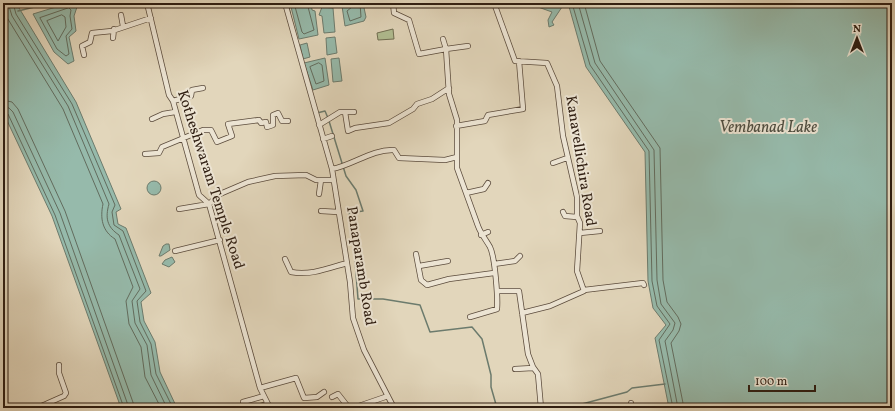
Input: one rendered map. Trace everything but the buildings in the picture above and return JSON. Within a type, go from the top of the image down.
[{"type":"street","name":"Kotheshwaram Temple Road","points":[[147,3],[169,95],[173,101],[199,195],[209,204],[260,388],[269,406]]},
{"type":"street","name":"Panaparamb Road","points":[[285,3],[332,168],[347,263],[353,318],[364,350],[394,408]]},
{"type":"street","points":[[393,3],[394,13],[409,20],[419,54]]},
{"type":"street","points":[[456,126],[485,121],[488,115],[523,109],[518,61],[515,61],[494,3]]},
{"type":"street","points":[[121,15],[123,26]]},
{"type":"street","points":[[84,55],[82,46],[90,42],[92,32],[114,29],[151,18]]},
{"type":"street","points":[[113,38],[114,29]]},
{"type":"street","points":[[443,39],[446,49],[449,88],[456,120],[457,168],[481,235],[491,248],[497,291],[497,309],[470,317]]},
{"type":"street","points":[[413,56],[468,46]]},
{"type":"street","name":"Kanavellichira Road","points":[[518,61],[547,63],[557,86],[558,109],[567,158],[577,197],[577,217],[580,223],[578,271],[584,290]]},
{"type":"street","points":[[173,101],[191,96],[192,90],[203,88]]},
{"type":"street","points":[[345,112],[348,131],[355,128],[389,123],[413,109],[417,104],[432,98],[449,88]]},
{"type":"street","points":[[152,119],[163,114],[175,112]]},
{"type":"street","points":[[319,125],[340,112],[354,112]]},
{"type":"street","points":[[145,154],[159,153],[162,147],[207,129],[211,130],[217,142],[232,136],[228,124],[258,120],[261,123],[266,122],[267,127],[273,125],[273,115],[278,113],[282,121],[288,121]]},
{"type":"street","points":[[323,139],[332,136]]},
{"type":"street","points":[[332,168],[343,167],[378,151],[387,150],[394,150],[399,158],[445,160],[457,157]]},
{"type":"street","points":[[553,163],[567,158]]},
{"type":"street","points":[[179,209],[209,204],[220,194],[248,182],[275,176],[306,175],[321,180],[333,180]]},
{"type":"street","points":[[319,194],[321,180]]},
{"type":"street","points":[[466,193],[484,189],[488,183]]},
{"type":"street","points":[[321,211],[338,212]]},
{"type":"street","points":[[563,212],[565,216],[577,217]]},
{"type":"street","points":[[580,233],[600,230]]},
{"type":"street","points":[[481,235],[488,232]]},
{"type":"street","points":[[175,251],[220,240]]},
{"type":"street","points":[[416,254],[421,280],[427,285],[449,279],[494,273]]},
{"type":"street","points":[[494,264],[515,261],[520,256]]},
{"type":"street","points":[[285,259],[291,272],[298,274],[347,263]]},
{"type":"street","points":[[418,266],[448,261]]},
{"type":"street","points":[[522,313],[550,306],[584,290],[643,283],[644,285]]},
{"type":"street","points":[[497,291],[519,291],[528,354],[538,374],[541,408]]},
{"type":"street","points":[[37,408],[64,396],[66,393],[59,373],[59,365]]},
{"type":"street","points":[[515,369],[534,368]]},
{"type":"street","points":[[260,388],[296,378],[304,398],[317,397],[324,392]]},
{"type":"street","points":[[332,398],[338,394],[349,408]]},
{"type":"street","points":[[243,402],[264,396]]},
{"type":"street","points":[[353,408],[388,396]]},
{"type":"street","points":[[252,408],[269,406]]},
{"type":"shaded area","points":[[393,29],[394,39],[378,40],[377,33]]},
{"type":"water","points":[[3,3],[16,3],[76,102],[121,209],[116,212],[118,224],[126,228],[151,293],[141,302],[144,321],[155,342],[160,372],[177,408],[121,408],[52,216],[3,112]]},
{"type":"water","points":[[69,3],[77,7],[74,16],[76,31],[69,37],[74,61],[68,64],[54,52],[33,14]]},
{"type":"water","points":[[290,3],[311,3],[312,10],[315,11],[318,35],[299,39]]},
{"type":"water","points":[[363,3],[366,17],[364,21],[345,26],[342,6]]},
{"type":"water","points":[[537,3],[561,3],[562,7],[552,22],[554,25],[549,27],[548,20],[552,12],[538,7]]},
{"type":"water","name":"Vembanad Lake","points":[[568,3],[892,3],[892,408],[669,408],[655,338],[666,325],[653,308],[648,281],[645,152],[586,67]]},
{"type":"water","points":[[322,7],[333,8],[335,32],[324,33],[322,16],[319,15]]},
{"type":"water","points":[[335,37],[337,53],[327,55],[326,38]]},
{"type":"water","points":[[307,43],[310,57],[303,59],[300,45]]},
{"type":"water","points":[[325,58],[329,85],[313,90],[304,63]]},
{"type":"water","points":[[339,58],[342,81],[333,82],[331,59]]},
{"type":"water","points":[[154,181],[159,183],[161,188],[159,193],[154,195],[149,193],[147,188],[149,183]]},
{"type":"water","points":[[169,244],[170,250],[159,256],[163,246]]},
{"type":"water","points":[[172,257],[175,262],[169,267],[162,264],[165,260]]},
{"type":"waterway","points":[[18,11],[51,3]]},
{"type":"waterway","points":[[288,3],[290,13]]},
{"type":"waterway","points":[[317,113],[325,111],[328,118]]},
{"type":"waterway","points":[[329,121],[346,176],[356,190],[363,211],[349,213],[354,248],[358,299],[383,299],[420,305],[430,332],[472,327],[482,339],[491,375],[491,387],[497,408]]},
{"type":"waterway","points":[[567,408],[627,392],[632,388],[665,384]]}]
